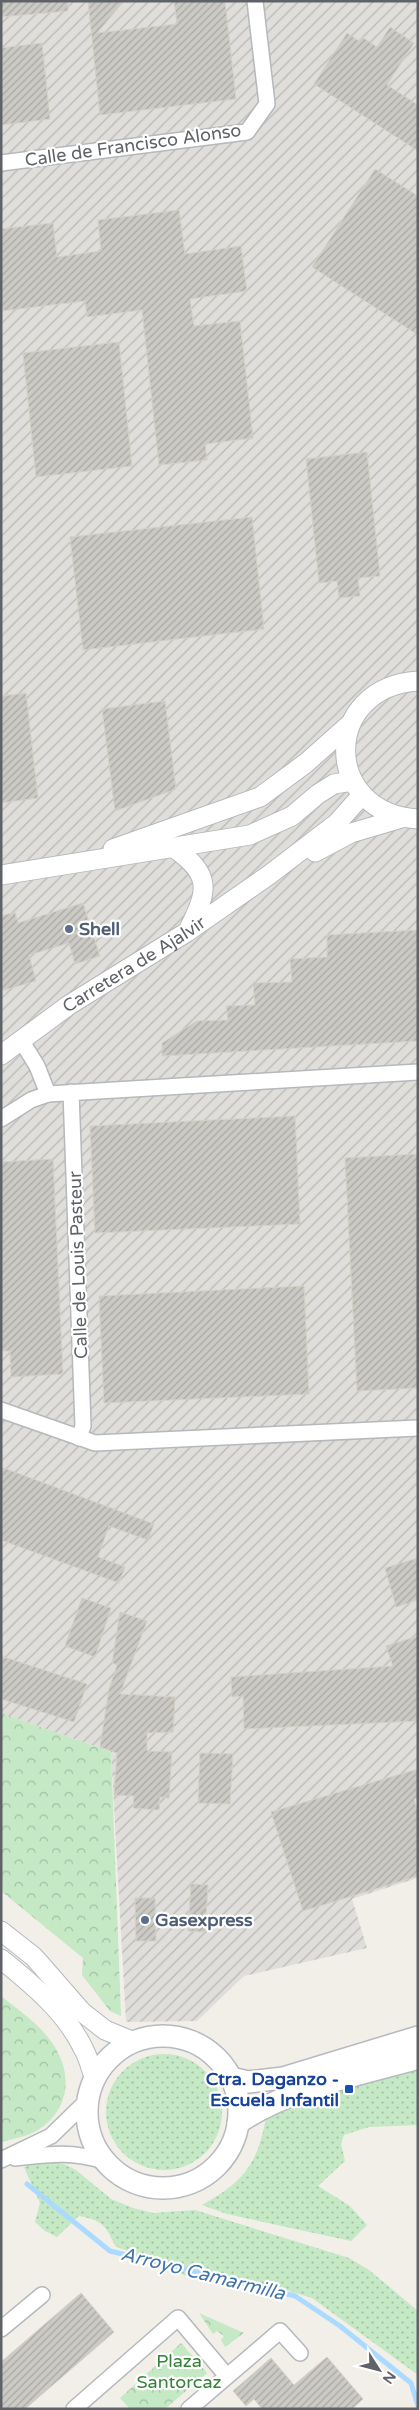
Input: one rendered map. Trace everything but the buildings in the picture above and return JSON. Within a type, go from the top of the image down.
[{"type":"main road","points":[[157,2036],[186,2040],[201,2046],[218,2060],[232,2078],[239,2108],[238,2123],[231,2147],[216,2167],[196,2181],[172,2188],[147,2187],[124,2178],[105,2161],[92,2136],[88,2122],[88,2100],[95,2079],[105,2063],[118,2050],[134,2042],[157,2036]]},
{"type":"main road","points":[[232,2078],[248,2082],[283,2078],[418,2038]]},
{"type":"main road","points":[[238,2123],[256,2111],[287,2097],[418,2058]]},
{"type":"street","name":"Calle de Francisco Alonso","points":[[1,163],[247,132],[267,104],[255,1]]},
{"type":"street","points":[[75,863],[260,797],[306,764],[351,722],[363,704],[380,690],[409,682],[418,668]]},
{"type":"street","points":[[351,722],[346,749],[346,762],[357,788],[380,810],[410,819]]},
{"type":"street","points":[[1,875],[250,835],[292,816],[318,794],[334,784],[357,788]]},
{"type":"street","name":"Carretera de Ajalvir","points":[[1,1055],[69,1005],[187,932],[269,875],[338,823],[357,788]]},
{"type":"street","name":"Carretera de Ajalvir","points":[[269,875],[350,833],[410,819]]},
{"type":"street","points":[[174,847],[194,862],[202,876],[203,892],[199,908],[187,932]]},
{"type":"street","points":[[21,1040],[37,1066],[48,1094]]},
{"type":"street","points":[[1,1119],[31,1100],[48,1094],[418,1072]]},
{"type":"street","name":"Calle de Louis Pasteur","points":[[72,1092],[83,1426],[79,1438]]},
{"type":"street","points":[[1,1410],[96,1443],[418,1428]]},
{"type":"street","points":[[1,1931],[34,1957],[82,2012],[105,2030],[134,2042]]},
{"type":"street","points":[[1,1959],[46,1998],[68,2024],[84,2049],[95,2079]]},
{"type":"street","points":[[2,2160],[51,2136],[88,2100]]},
{"type":"street","points":[[2,2160],[62,2152],[84,2155],[105,2161]]},
{"type":"street","points":[[1,2329],[42,2295]]},
{"type":"street","points":[[74,2409],[178,2318],[226,2375]]},
{"type":"street","points":[[189,2409],[226,2375],[280,2331],[300,2353]]},
{"type":"shaded area","points":[[1,1],[418,1],[418,1878],[352,1899],[367,1948],[244,1976],[197,2021],[126,2022],[111,1752],[1,1713]]},
{"type":"green space","points":[[1,1713],[111,1752],[121,2016],[110,2011],[82,1975],[83,1958],[1,1891]]},
{"type":"green space","points":[[1,1996],[33,2022],[50,2040],[63,2064],[65,2088],[63,2100],[49,2121],[34,2132],[1,2142]]},
{"type":"green space","points":[[418,2053],[418,2125],[369,2127],[344,2135],[341,2144],[345,2161],[318,2186],[350,2206],[367,2225],[351,2241],[227,2214],[202,2205],[219,2195],[243,2175],[257,2152],[269,2103]]},
{"type":"green space","points":[[164,2054],[186,2058],[205,2071],[218,2090],[222,2112],[218,2134],[205,2153],[186,2166],[164,2170],[142,2166],[123,2153],[110,2134],[106,2112],[110,2090],[123,2071],[142,2058]]},
{"type":"green space","points":[[51,2162],[64,2164],[76,2170],[111,2199],[133,2208],[153,2213],[195,2210],[349,2258],[369,2270],[418,2311],[418,2375],[312,2298],[286,2290],[196,2280],[115,2246],[105,2228],[93,2219],[79,2216],[57,2237],[45,2231],[35,2222],[40,2203],[24,2167],[33,2163]]},
{"type":"green space","points":[[199,2313],[244,2333],[225,2347],[221,2340],[224,2336],[217,2331],[213,2334]]},
{"type":"green space","name":"Plaza Santorcaz","points":[[181,2343],[207,2373],[165,2409],[130,2409],[120,2398]]},
{"type":"waterway","name":"Arroyo Camarmilla","points":[[27,2184],[110,2251],[295,2296],[340,2326],[411,2383],[418,2406]]},
{"type":"place","name":"Shell","points":[[69,929]]},
{"type":"place","name":"Gasexpress","points":[[145,1920]]},
{"type":"place","name":"Ctra. Daganzo - Escuela Infantil","points":[[349,2089]]}]
